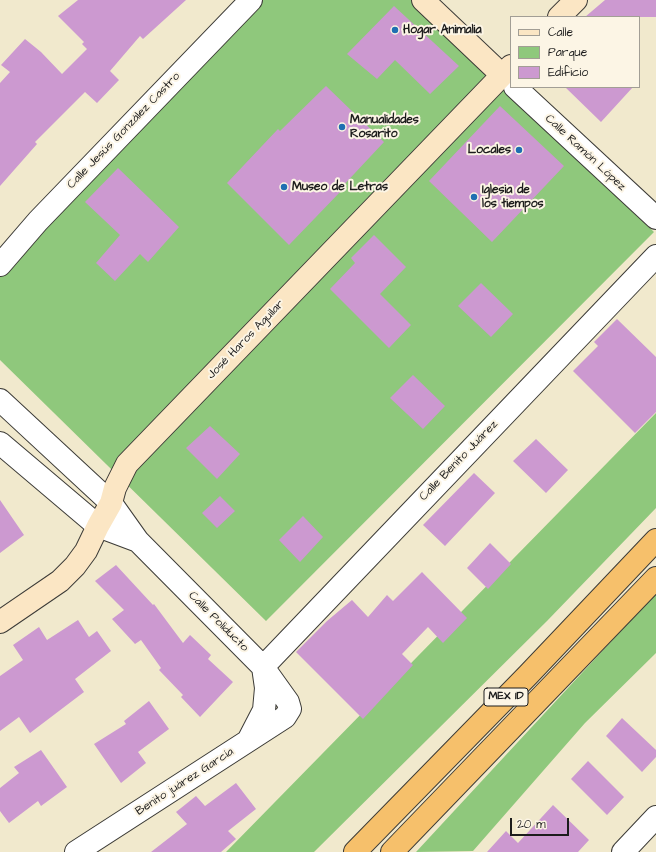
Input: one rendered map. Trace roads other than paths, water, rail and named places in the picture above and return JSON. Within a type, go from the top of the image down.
[{"type":"highway","name":"MEX 1D","points":[[355,852],[522,681],[656,540]]},
{"type":"highway","name":"MEX 1D","points":[[392,852],[656,578]]},
{"type":"street","name":"Calle Jesús González Castro","points":[[0,265],[38,221],[251,0]]},
{"type":"street","name":"Calle Ramón López","points":[[423,0],[510,78]]},
{"type":"street","points":[[561,16],[576,0]]},
{"type":"street","name":"José Haros Aguilar","points":[[0,622],[60,580],[76,566],[111,503],[115,488],[127,464],[510,78]]},
{"type":"street","name":"Calle Ramón López","points":[[520,88],[656,218]]},
{"type":"street","name":"Calle Benito Juárez","points":[[263,667],[656,256]]},
{"type":"street","name":"Calle Poliducto","points":[[0,400],[111,503],[138,541],[263,667],[288,702],[290,709]]},
{"type":"street","name":"Calle Poliducto","points":[[0,442],[98,526],[138,541]]},
{"type":"street","points":[[248,741],[264,710],[266,688],[263,667]]},
{"type":"street","name":"Benito juárez García","points":[[76,852],[285,717],[290,709]]},
{"type":"street","points":[[623,852],[656,817]]},
{"type":"place","name":"Hogar Animalia","points":[[395,30]]},
{"type":"place","name":"Manualidades Rosarito","points":[[342,127]]},
{"type":"place","name":"Locales","points":[[519,150]]},
{"type":"place","name":"Museo de Letras","points":[[284,187]]},
{"type":"place","name":"Iglesia de los tiempos","points":[[474,197]]}]
